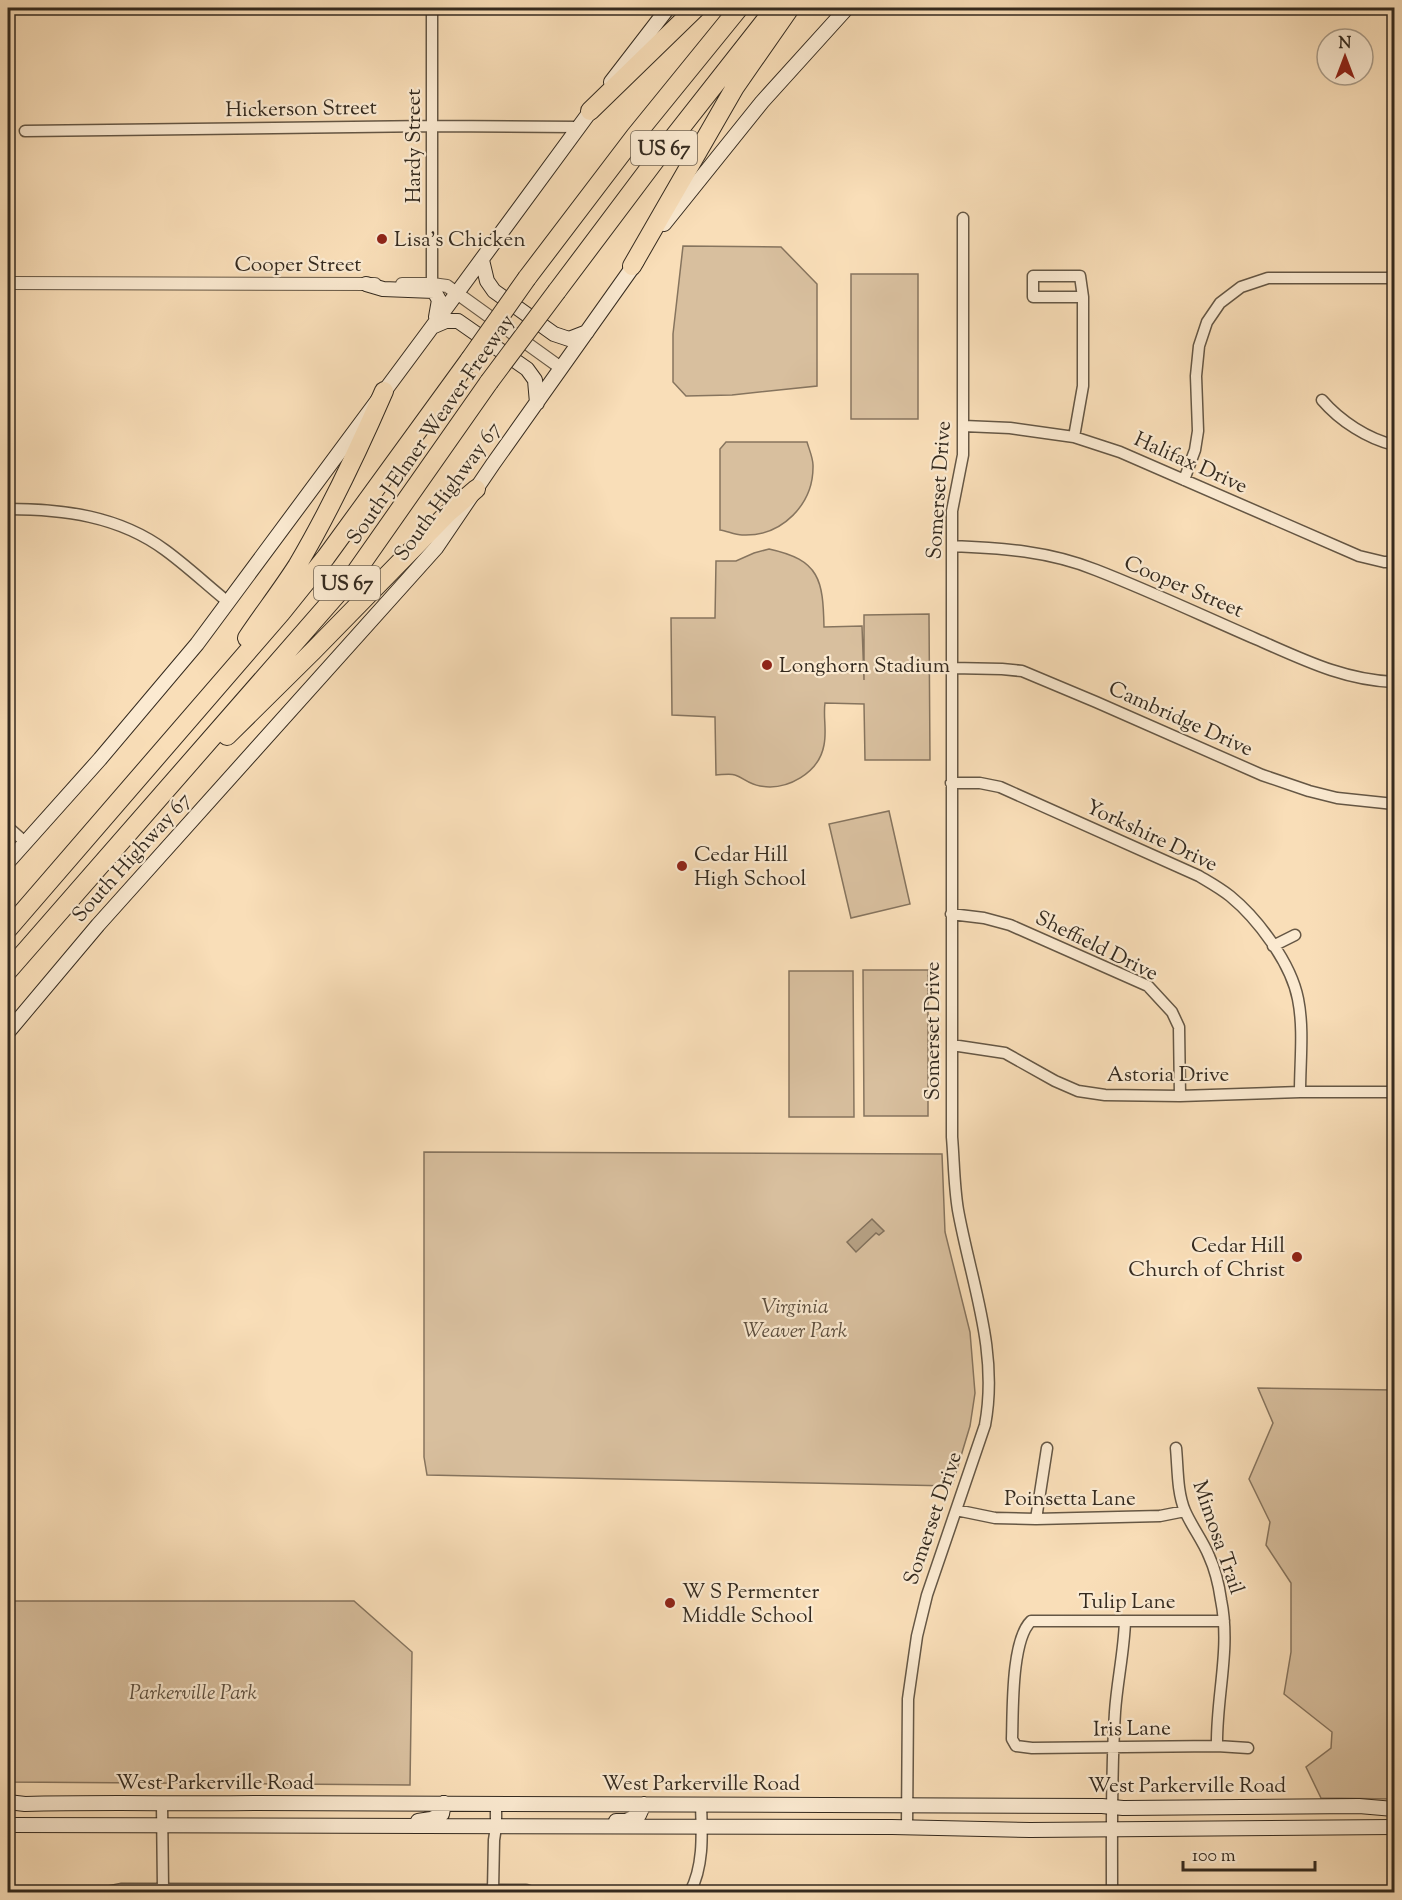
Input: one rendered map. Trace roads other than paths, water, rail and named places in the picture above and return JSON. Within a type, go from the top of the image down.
[{"type":"highway","points":[[590,111],[696,8]]},
{"type":"highway","name":"South J Elmer Weaver Freeway","points":[[8,929],[216,691],[326,557],[527,278],[635,136],[739,8]]},
{"type":"highway","name":"South J Elmer Weaver Freeway","points":[[8,971],[353,576],[556,291],[775,8]]},
{"type":"highway","points":[[632,267],[735,87],[790,8]]},
{"type":"highway","points":[[216,691],[240,648],[296,567],[351,467],[384,392]]},
{"type":"highway","points":[[185,767],[216,747],[448,513],[476,489]]},
{"type":"highway","points":[[8,912],[47,869],[80,846]]},
{"type":"highway","points":[[8,983],[24,951]]},
{"type":"main road","points":[[8,862],[163,686],[228,602],[482,260],[577,127],[668,8]]},
{"type":"main road","name":"South Highway 67","points":[[8,1032],[98,925],[436,548],[632,267],[683,199],[762,102],[847,8]]},
{"type":"main road","points":[[482,260],[489,286],[554,334],[569,339],[587,333]]},
{"type":"main road","points":[[366,284],[383,289],[434,291],[438,296],[439,307],[432,327]]},
{"type":"main road","points":[[432,327],[446,321],[458,321],[527,369],[535,380],[537,403]]},
{"type":"main road","name":"West Parkerville Road","points":[[8,1802],[25,1804],[114,1802],[162,1804],[907,1804],[1123,1808],[1359,1806],[1395,1809]]},
{"type":"main road","points":[[368,1827],[431,1820],[442,1814],[444,1803]]},
{"type":"main road","points":[[24,1826],[25,1804]]},
{"type":"main road","points":[[560,1827],[627,1821],[639,1815],[644,1804]]},
{"type":"main road","name":"West Parkerville Road","points":[[8,1825],[1112,1829],[1395,1827]]},
{"type":"street","name":"Hardy Street","points":[[432,8],[432,284]]},
{"type":"street","name":"Hickerson Street","points":[[25,131],[432,126],[577,127]]},
{"type":"street","name":"Somerset Drive","points":[[907,1828],[908,1699],[917,1636],[927,1595],[985,1425],[989,1407],[990,1377],[986,1335],[957,1207],[952,1137],[952,511],[963,455],[963,218]]},
{"type":"street","points":[[1074,437],[1083,386],[1083,297],[1080,276],[1033,276],[1033,297],[1083,297]]},
{"type":"street","points":[[1184,480],[1195,450],[1198,430],[1196,376],[1199,346],[1207,322],[1220,303],[1241,287],[1268,278],[1395,279]]},
{"type":"street","name":"Cooper Street","points":[[8,283],[432,284],[447,286],[561,369]]},
{"type":"street","points":[[1322,400],[1339,418],[1382,442],[1395,445]]},
{"type":"street","name":"Halifax Drive","points":[[964,426],[1010,428],[1074,437],[1120,452],[1359,556],[1384,562],[1395,562]]},
{"type":"street","points":[[8,509],[79,513],[130,530],[165,550],[228,602]]},
{"type":"street","name":"Cooper Street","points":[[952,546],[1008,549],[1050,555],[1095,569],[1333,672],[1395,682]]},
{"type":"street","name":"Cambridge Drive","points":[[952,668],[1022,671],[1262,775],[1337,798],[1395,804]]},
{"type":"street","name":"Yorkshire Drive","points":[[951,783],[980,783],[1000,787],[1199,876],[1229,895],[1248,913],[1273,946],[1288,972],[1297,997],[1300,1019],[1299,1092]]},
{"type":"street","points":[[8,827],[25,842]]},
{"type":"street","name":"Sheffield Drive","points":[[951,914],[984,918],[1010,925],[1148,986],[1172,1012],[1179,1028],[1180,1096]]},
{"type":"street","points":[[1273,946],[1294,935]]},
{"type":"street","name":"Astoria Drive","points":[[952,1044],[1005,1053],[1078,1091],[1106,1095],[1395,1092]]},
{"type":"street","points":[[1036,1519],[1047,1448]]},
{"type":"street","name":"Mimosa Trail","points":[[1176,1448],[1179,1491],[1185,1511],[1209,1556],[1221,1599],[1225,1646],[1216,1719],[1217,1746]]},
{"type":"street","name":"Poinsetta Lane","points":[[956,1510],[995,1518],[1036,1519],[1160,1516],[1185,1511]]},
{"type":"street","name":"Tulip Lane","points":[[1016,1746],[1012,1739],[1013,1688],[1023,1634],[1026,1625],[1031,1621],[1224,1621]]},
{"type":"street","points":[[1112,1893],[1113,1748],[1115,1710],[1124,1651],[1125,1621]]},
{"type":"street","name":"Iris Lane","points":[[1016,1746],[1032,1748],[1217,1746],[1248,1748]]},
{"type":"street","points":[[494,1890],[496,1803]]},
{"type":"street","points":[[162,1804],[163,1889]]},
{"type":"street","points":[[690,1893],[700,1861],[701,1804]]},
{"type":"street","points":[[106,1892],[121,1889],[163,1889],[432,1892],[526,1890],[532,1893]]},
{"type":"place","name":"Lisa's Chicken","points":[[382,239]]},
{"type":"place","name":"Longhorn Stadium","points":[[767,665]]},
{"type":"place","name":"Cedar Hill High School","points":[[682,866]]},
{"type":"place","name":"Cedar Hill Church of Christ","points":[[1297,1257]]},
{"type":"place","name":"W S Permenter Middle School","points":[[670,1603]]},
{"type":"park label","name":"Virginia Weaver Park","points":[[795,1318]]},
{"type":"park label","name":"Parkerville Park","points":[[193,1692]]}]
